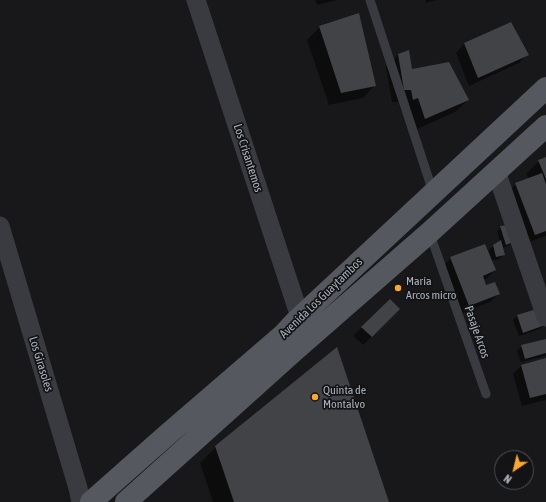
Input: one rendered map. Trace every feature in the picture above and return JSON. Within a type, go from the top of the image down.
[{"type":"main road","name":"Avenida Los Guaytambos","points":[[126,502],[290,342],[300,317],[546,88]]},
{"type":"main road","name":"Avenida Los Guaytambos","points":[[91,502],[168,434],[290,342],[429,233],[546,126]]},
{"type":"street","name":"Los Crisantemos","points":[[196,0],[300,317]]},
{"type":"street","points":[[496,171],[546,317]]},
{"type":"street","name":"Los Girasoles","points":[[0,226],[81,502]]},
{"type":"lane","points":[[370,0],[433,193]]},
{"type":"lane","name":"Pasaje Arcos","points":[[429,233],[486,394]]},
{"type":"building","points":[[359,13],[376,86],[341,93],[319,26]]},
{"type":"building","points":[[511,22],[529,55],[478,78],[464,43]]},
{"type":"building","points":[[409,50],[412,69],[449,62],[469,100],[425,119],[418,98],[413,100],[411,90],[404,90],[398,54]]},
{"type":"building","points":[[546,157],[546,179],[538,160]]},
{"type":"building","points":[[542,173],[546,184],[546,231],[535,235],[515,183]]},
{"type":"building","points":[[509,225],[513,242],[506,245],[500,226]]},
{"type":"building","points":[[501,240],[505,255],[496,257],[493,245]]},
{"type":"building","points":[[485,244],[496,270],[483,276],[486,285],[495,282],[500,294],[469,306],[450,257]]},
{"type":"building","points":[[390,299],[400,309],[372,337],[361,327]]},
{"type":"building","points":[[540,308],[545,325],[523,333],[517,315]]},
{"type":"building","points":[[546,339],[546,353],[525,359],[521,345]]},
{"type":"building","name":"Quinta de Montalvo","points":[[337,347],[389,502],[234,502],[215,446]]},
{"type":"building","points":[[546,358],[546,394],[530,398],[521,365]]},
{"type":"place","name":"María Arcos micro","points":[[398,288]]},
{"type":"place","name":"Quinta de Montalvo","points":[[315,397]]}]
